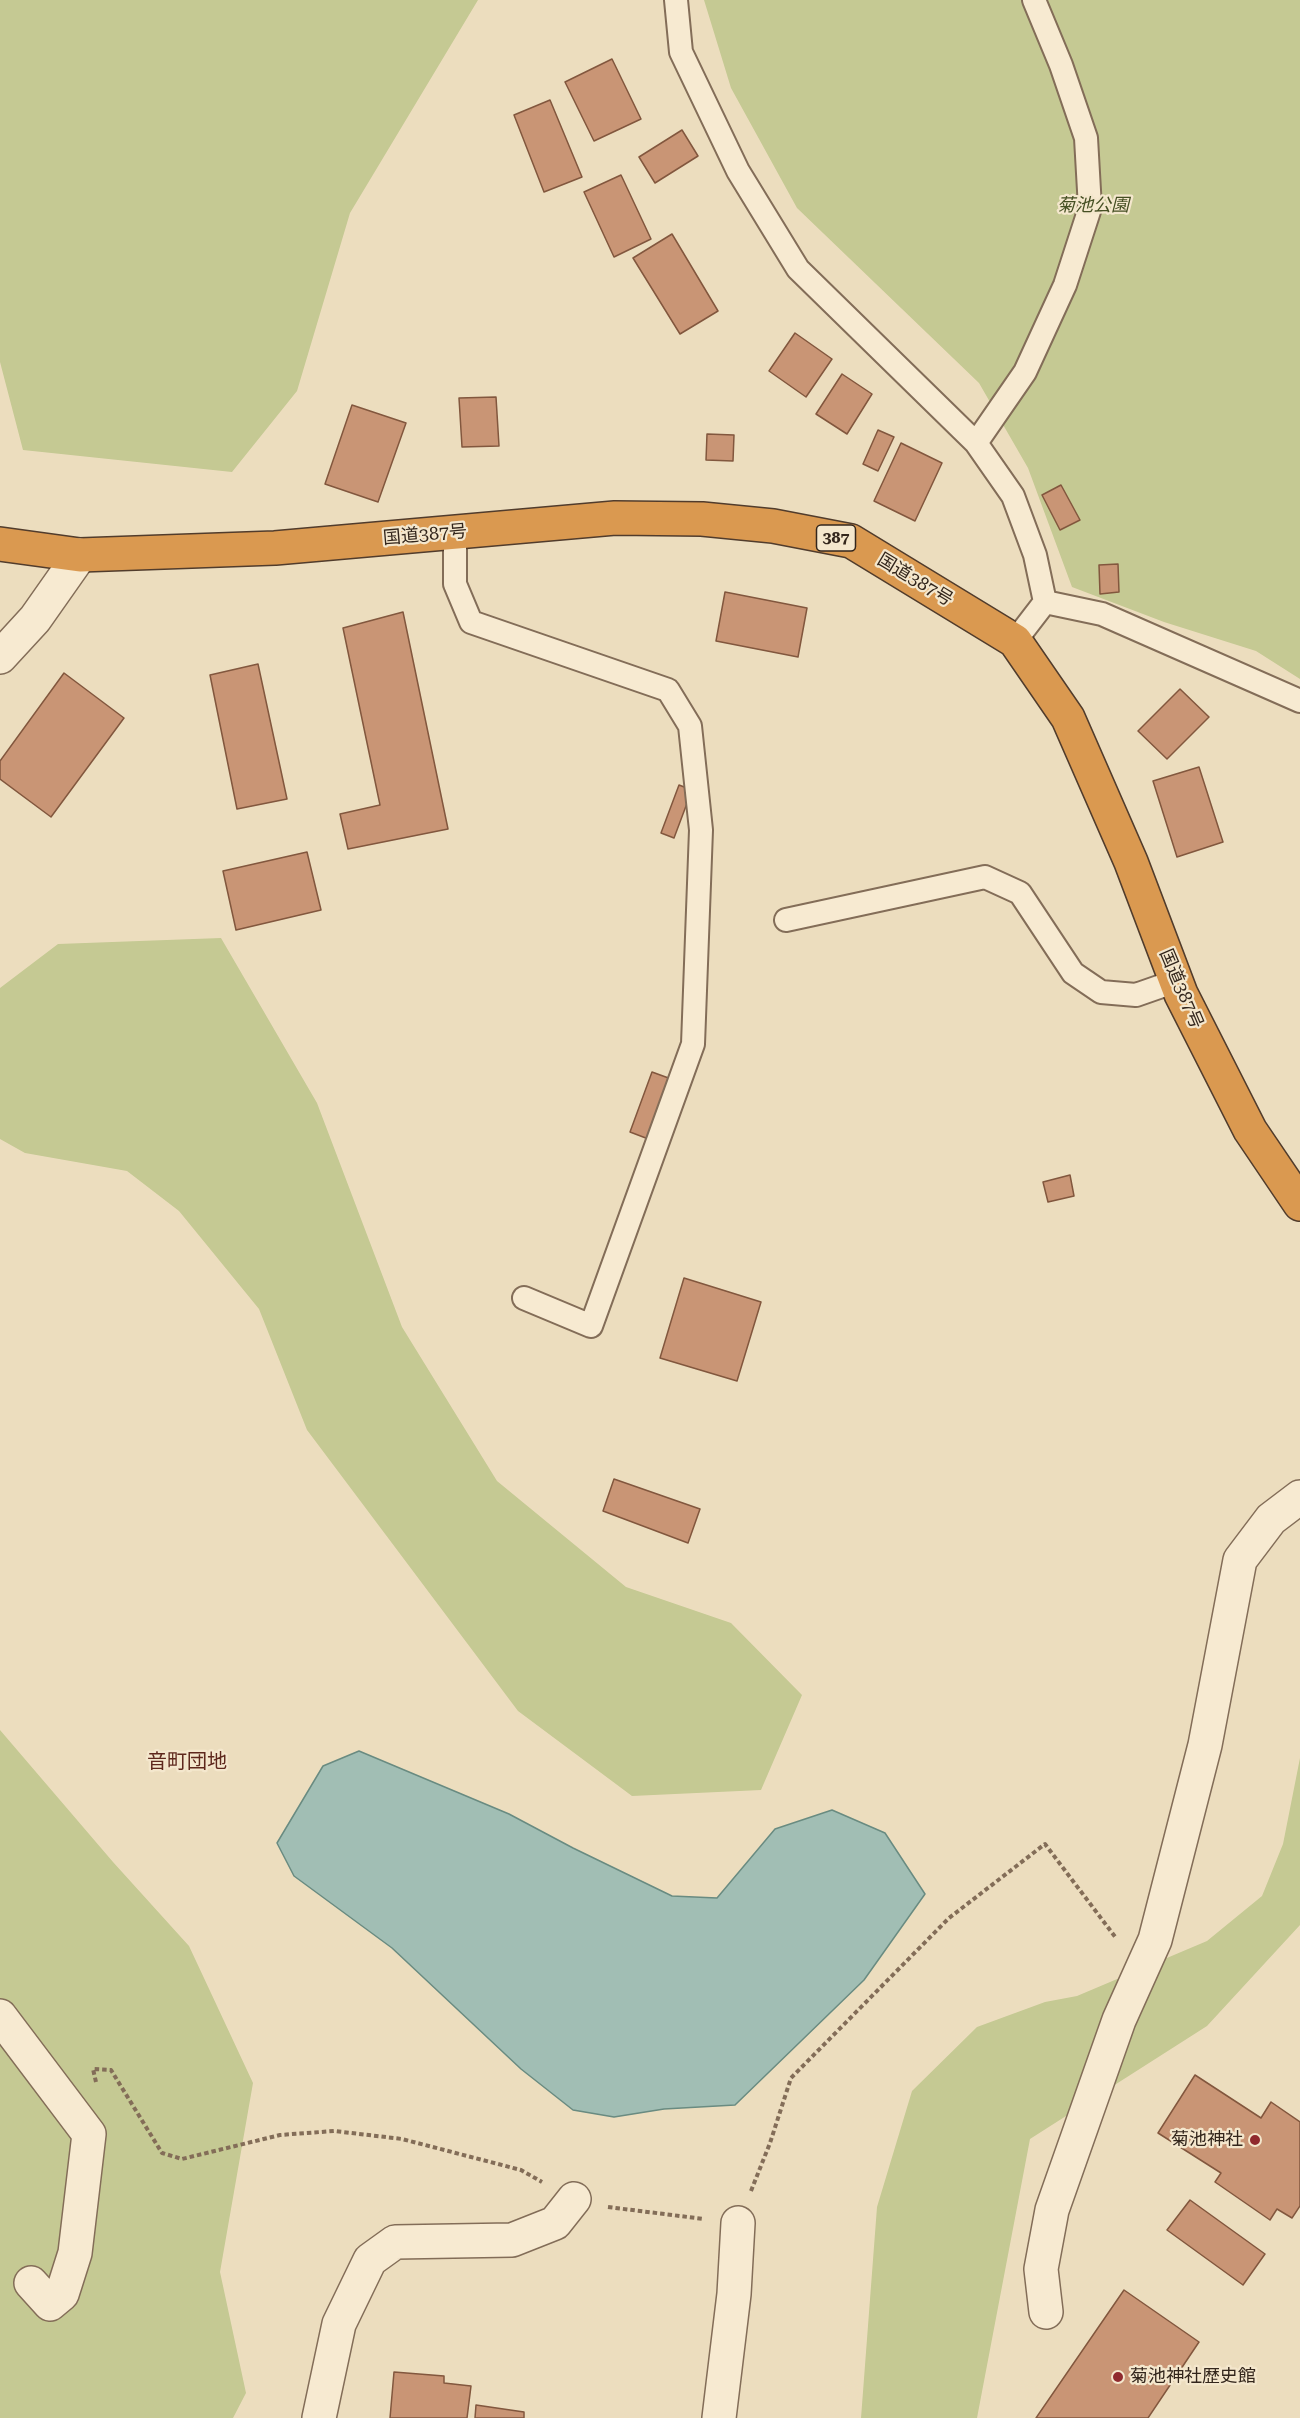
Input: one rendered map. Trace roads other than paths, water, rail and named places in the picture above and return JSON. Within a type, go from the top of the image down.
[{"type":"highway","name":"国道387号","points":[[0,544],[80,555],[275,548],[615,518],[702,519],[773,526],[851,541],[1015,641],[1068,718],[1131,862],[1176,981],[1250,1130],[1300,1204]]},
{"type":"street","points":[[0,657],[35,619],[80,555]]},
{"type":"street","points":[[1046,2312],[1041,2269],[1052,2210],[1119,2020],[1155,1940],[1205,1745],[1240,1560],[1271,1519],[1300,1497]]},
{"type":"street","points":[[0,2016],[89,2134],[75,2253],[62,2294],[50,2304],[31,2283]]},
{"type":"street","points":[[319,2418],[339,2324],[369,2260],[395,2242],[512,2240],[555,2223],[573,2199]]},
{"type":"street","points":[[718,2418],[734,2294],[738,2223]]},
{"type":"lane","points":[[676,0],[681,52],[738,171],[798,269],[975,443],[1013,496],[1035,555],[1046,602]]},
{"type":"lane","points":[[975,443],[1025,372],[1065,285],[1090,208],[1086,138],[1061,65],[1034,0]]},
{"type":"lane","points":[[454,532],[455,584],[471,622],[668,690],[690,726],[701,830],[693,1044],[591,1326],[524,1298]]},
{"type":"lane","points":[[1015,641],[1046,602]]},
{"type":"lane","points":[[1046,602],[1102,614],[1300,701]]},
{"type":"lane","points":[[786,921],[985,876],[1020,893],[1073,973],[1101,992],[1136,995],[1176,981]]},
{"type":"water","points":[[359,1751],[509,1814],[672,1896],[717,1898],[775,1829],[832,1810],[885,1833],[925,1894],[864,1980],[735,2105],[664,2109],[614,2117],[573,2110],[521,2069],[392,1948],[294,1876],[277,1843],[323,1766]]},
{"type":"place","name":"菊池神社","points":[[1255,2140]]},
{"type":"place","name":"菊池神社歴史館","points":[[1118,2377]]},
{"type":"district","name":"音町団地","points":[[187,1762]]},
{"type":"park label","name":"菊池公園","points":[[1093,206]]}]
